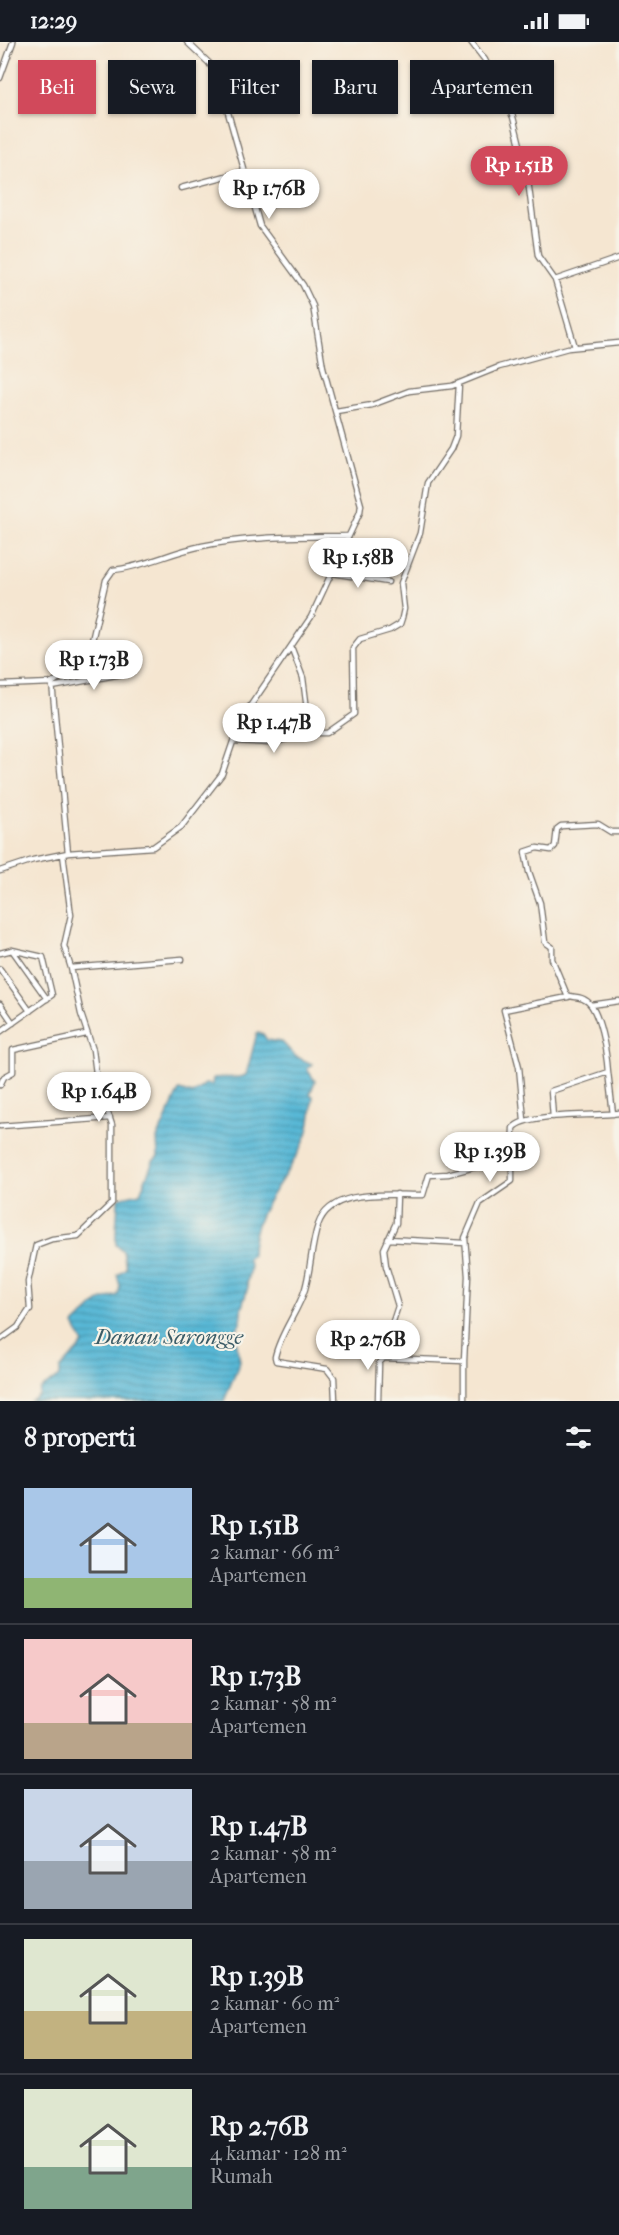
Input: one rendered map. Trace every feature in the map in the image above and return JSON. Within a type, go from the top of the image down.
[{"type":"street","points":[[0,78],[13,42]]},
{"type":"street","points":[[0,864],[1,870],[65,853],[159,845],[181,827],[220,778],[246,712],[292,648],[332,573],[346,536],[358,518],[361,505],[323,367],[313,306],[303,285],[262,231],[218,77],[209,63],[188,42]]},
{"type":"street","points":[[471,42],[484,60],[513,117],[527,173],[538,256],[555,280],[575,347]]},
{"type":"street","points":[[181,188],[245,171]]},
{"type":"street","points":[[555,280],[619,258]]},
{"type":"street","points":[[336,411],[372,405],[410,391],[459,384],[498,367],[575,347],[619,343]]},
{"type":"street","points":[[234,741],[270,743],[310,733],[330,731],[354,714],[355,644],[369,634],[390,630],[400,624],[404,609],[401,583],[420,533],[428,483],[451,449],[456,436],[459,384]]},
{"type":"street","points":[[52,685],[88,658],[106,580],[112,570],[138,567],[196,547],[254,537],[346,536]]},
{"type":"street","points":[[332,573],[388,582]]},
{"type":"street","points":[[292,648],[303,678],[310,733]]},
{"type":"street","points":[[0,685],[52,685],[132,672]]},
{"type":"street","points":[[0,1340],[18,1327],[30,1309],[28,1282],[36,1245],[52,1239],[78,1236],[112,1203],[113,1163],[110,1118],[97,1081],[93,1050],[86,1034],[64,942],[71,915],[52,685]]},
{"type":"street","points":[[568,997],[552,959],[552,946],[545,942],[540,903],[529,872],[525,852],[537,848],[551,850],[555,846],[557,829],[561,826],[598,824],[611,832],[619,832]]},
{"type":"street","points":[[12,950],[47,999]]},
{"type":"street","points":[[0,953],[12,950],[43,957],[52,995],[0,1032]]},
{"type":"street","points":[[71,968],[182,959]]},
{"type":"street","points":[[0,969],[30,1011]]},
{"type":"street","points":[[464,1401],[468,1276],[465,1243],[480,1203],[512,1181],[513,1128],[524,1119],[616,1113],[604,1042],[591,1005],[583,999],[568,997],[504,1010],[519,1067],[524,1119]]},
{"type":"street","points":[[591,1005],[619,1001]]},
{"type":"street","points":[[0,1004],[13,1023]]},
{"type":"street","points":[[0,1085],[4,1077],[13,1072],[12,1050],[86,1034]]},
{"type":"street","points":[[554,1117],[551,1091],[608,1072]]},
{"type":"street","points":[[0,1126],[110,1118]]},
{"type":"street","points":[[335,1401],[334,1378],[330,1371],[317,1366],[276,1361],[276,1352],[304,1291],[312,1265],[318,1225],[323,1215],[332,1207],[347,1200],[397,1194],[423,1195],[429,1175],[448,1174],[512,1157]]},
{"type":"street","points":[[384,1358],[382,1350],[398,1306],[386,1266],[384,1249],[398,1215],[397,1194]]},
{"type":"street","points":[[388,1239],[465,1243]]},
{"type":"street","points":[[378,1401],[379,1363],[384,1358],[464,1361]]},
{"type":"water","name":"Danau Sarongge","points":[[257,1033],[263,1034],[267,1040],[282,1042],[295,1056],[312,1064],[307,1069],[315,1081],[310,1094],[313,1096],[306,1137],[264,1209],[253,1239],[252,1255],[247,1258],[250,1266],[248,1287],[241,1310],[241,1321],[235,1333],[240,1361],[224,1401],[31,1401],[39,1396],[40,1390],[60,1376],[60,1369],[84,1344],[74,1325],[98,1302],[118,1295],[120,1286],[117,1275],[126,1268],[123,1251],[116,1245],[118,1198],[140,1193],[153,1161],[158,1157],[157,1139],[179,1090],[192,1094],[205,1084],[212,1085],[213,1078],[246,1075]]}]
